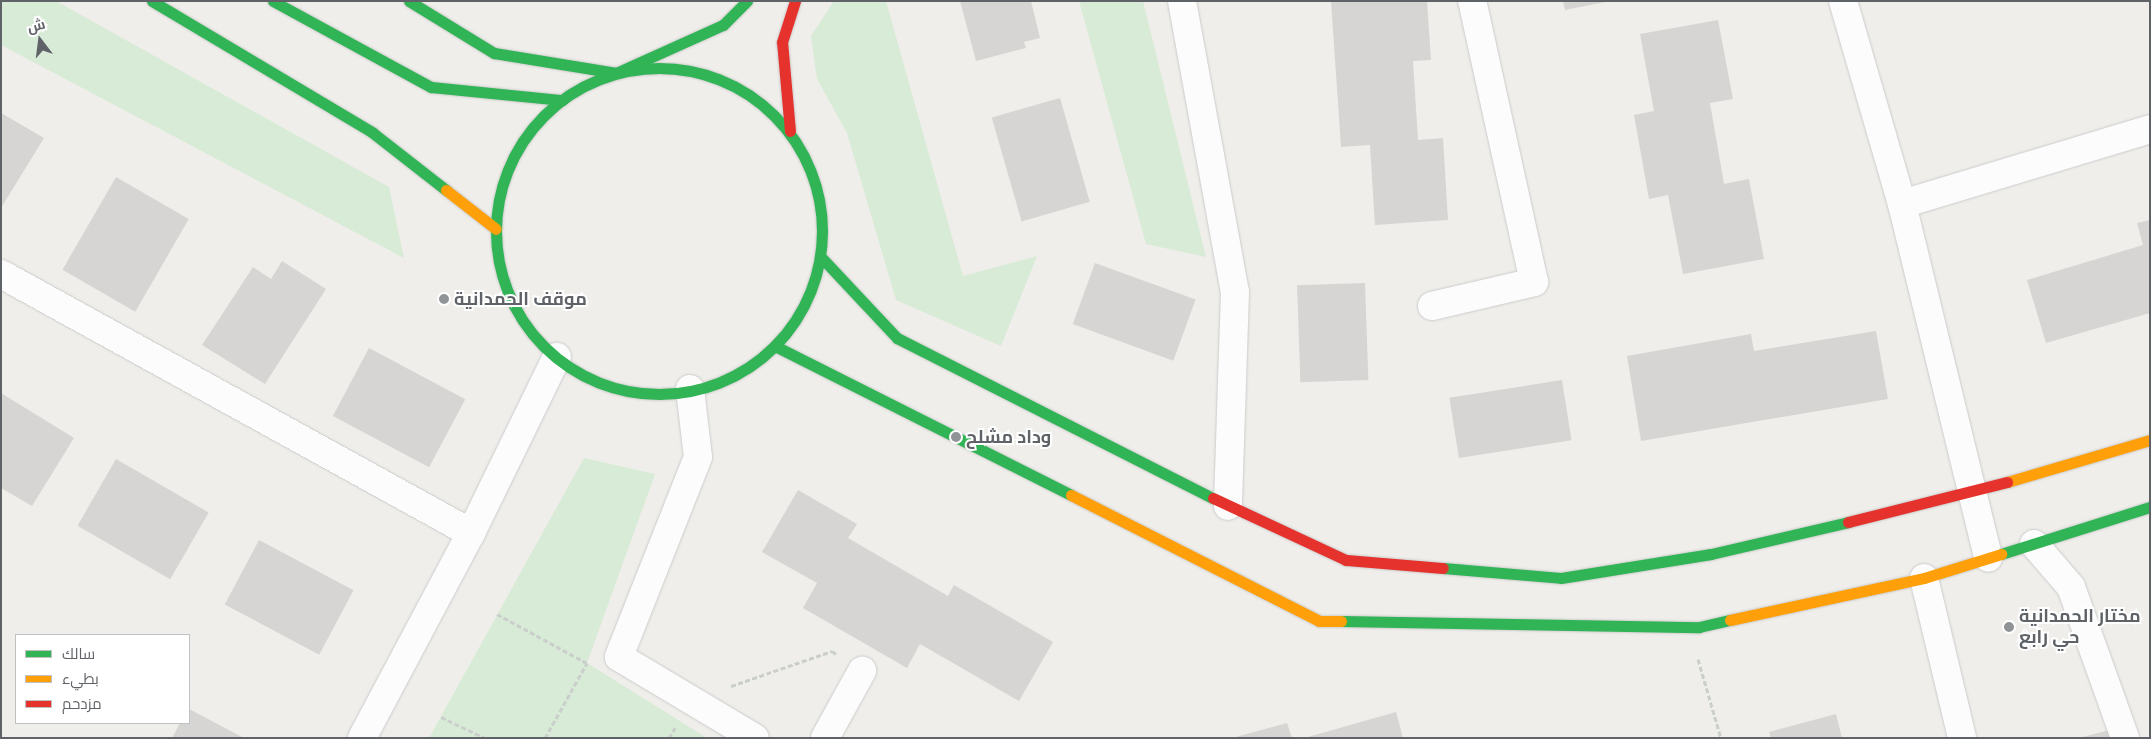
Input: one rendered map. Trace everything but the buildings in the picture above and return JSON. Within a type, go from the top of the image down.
[{"type":"main road","points":[[152,1],[373,133],[496,229]]},
{"type":"main road","points":[[272,1],[431,87],[562,100]]},
{"type":"main road","points":[[409,1],[494,53],[616,73],[664,67],[712,76],[755,98],[790,131],[814,178],[822,213],[821,257],[812,290],[796,320],[775,346],[743,370],[707,387],[668,394],[628,390],[590,378],[557,358],[535,337],[514,304],[498,258],[496,229],[500,192],[514,157],[535,125],[562,100],[588,83],[616,73],[723,25],[746,1]]},
{"type":"main road","points":[[790,131],[782,42],[795,1]]},
{"type":"main road","points":[[821,257],[897,338],[1228,506],[1346,560],[1561,578],[1711,554],[1970,494],[2150,440]]},
{"type":"main road","points":[[775,346],[1319,621],[1688,627],[1924,578],[2150,507]]},
{"type":"street","points":[[1182,1],[1235,292],[1228,506]]},
{"type":"street","points":[[1432,306],[1534,282],[1472,1]]},
{"type":"street","points":[[1843,1],[1902,204],[1970,494],[1988,558]]},
{"type":"street","points":[[1902,204],[2150,129]]},
{"type":"street","points":[[1,274],[471,533]]},
{"type":"street","points":[[362,738],[471,533],[557,358]]},
{"type":"street","points":[[690,389],[698,457],[619,657],[756,738]]},
{"type":"street","points":[[2034,544],[2072,587],[2125,738]]},
{"type":"street","points":[[1924,578],[1962,738]]},
{"type":"street","points":[[825,738],[862,671]]},
{"type":"path","points":[[498,614],[587,663],[545,738]]},
{"type":"path","points":[[1688,627],[1721,738]]},
{"type":"path","points":[[692,700],[832,651],[862,671]]},
{"type":"path","points":[[441,717],[485,738]]},
{"type":"green space","points":[[1,1],[56,1],[389,187],[404,258],[1,45]]},
{"type":"green space","points":[[834,1],[886,1],[963,276],[1037,256],[1001,346],[896,300],[847,133],[817,79],[811,36]]},
{"type":"green space","points":[[1079,1],[1143,1],[1206,257],[1146,244]]},
{"type":"green space","points":[[584,458],[655,474],[587,663],[707,738],[429,738]]},
{"type":"traffic: fast","points":[[152,1],[373,133],[446,190]]},
{"type":"traffic: fast","points":[[273,1],[431,87],[562,100]]},
{"type":"traffic: fast","points":[[409,1],[494,53],[616,73],[723,25],[747,1]]},
{"type":"traffic: fast","points":[[659,68],[691,71],[736,87],[774,116],[803,154],[819,199],[822,231],[819,263],[803,308],[774,346],[736,375],[691,391],[659,394],[627,391],[582,375],[544,346],[515,308],[499,263],[496,231],[499,199],[515,154],[544,116],[582,87],[627,71],[659,68]]},
{"type":"traffic: fast","points":[[821,257],[897,338],[1213,498]]},
{"type":"traffic: fast","points":[[775,346],[1071,495]]},
{"type":"traffic: fast","points":[[2001,554],[2150,507]]},
{"type":"traffic: fast","points":[[1443,568],[1561,578],[1711,554],[1848,522]]},
{"type":"traffic: fast","points":[[1341,621],[1699,627],[1730,620]]},
{"type":"traffic: slow","points":[[446,190],[496,229]]},
{"type":"traffic: slow","points":[[2007,482],[2150,440]]},
{"type":"traffic: slow","points":[[1071,495],[1319,621],[1341,621]]},
{"type":"traffic: slow","points":[[1730,620],[1924,578],[2001,554]]},
{"type":"traffic: jam","points":[[790,131],[782,42],[795,1]]},
{"type":"traffic: jam","points":[[1848,522],[2007,482]]},
{"type":"traffic: jam","points":[[1213,498],[1346,560],[1443,568]]},
{"type":"place","name":"موقف الحمدانية","points":[[444,299]]},
{"type":"place","name":"وداد مشلح","points":[[956,437]]},
{"type":"place","name":"مختار الحمدانية حي رابع","points":[[2009,627]]}]
